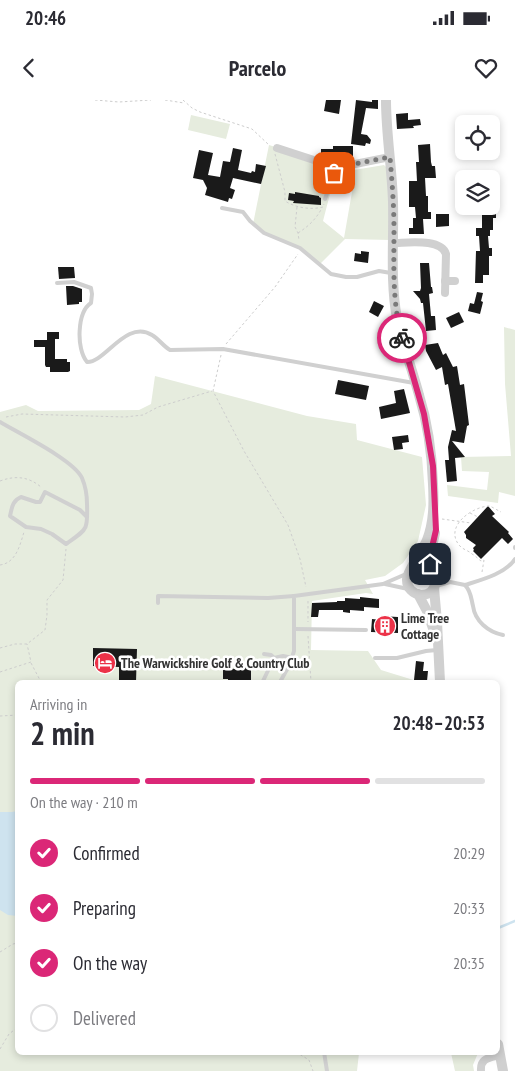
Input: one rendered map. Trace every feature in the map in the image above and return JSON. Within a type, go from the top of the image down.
[{"type":"street","points":[[386,100],[393,201],[393,273],[398,319],[426,425],[433,466],[436,519],[435,536],[430,556],[432,570],[436,579],[434,587],[440,680]]},
{"type":"street","points":[[275,148],[340,167],[390,157]]},
{"type":"street","points":[[393,243],[434,243],[440,246],[446,254],[445,293]]},
{"type":"street","points":[[445,281],[455,281]]},
{"type":"street","points":[[434,507],[428,539],[410,571],[407,583],[427,611],[438,647]]},
{"type":"street","points":[[410,571],[421,565],[432,570]]},
{"type":"street","points":[[415,593],[426,594],[434,587]]},
{"type":"street","points":[[500,1054],[503,1071]]},
{"type":"street","points":[[480,1071],[481,1063],[490,1055]]},
{"type":"lane","points":[[325,198],[334,173],[340,167]]},
{"type":"lane","points":[[222,208],[243,212],[264,233],[300,248],[335,276],[357,276],[380,271],[393,273]]},
{"type":"lane","points":[[58,283],[74,282],[91,288],[91,303],[87,305],[83,312],[79,341],[81,351],[87,362],[100,358],[104,352],[122,338],[142,332],[152,335],[170,350],[223,349],[416,384]]},
{"type":"lane","points":[[0,420],[65,460],[82,477],[87,501],[88,517],[88,526],[84,532],[66,544],[46,531],[26,527],[10,516],[16,499],[21,497],[40,502],[45,492],[80,510],[88,517]]},
{"type":"lane","points":[[434,587],[450,582],[465,584],[483,579],[509,566],[515,559]]},
{"type":"lane","points":[[432,570],[450,582]]},
{"type":"lane","points":[[383,584],[410,571]]},
{"type":"lane","points":[[158,603],[158,596],[268,598],[383,584],[406,588],[415,593]]},
{"type":"lane","points":[[465,584],[470,591],[474,613],[487,628],[503,635]]},
{"type":"lane","points":[[281,680],[293,658],[295,629],[294,596]]},
{"type":"lane","points":[[295,629],[366,630]]},
{"type":"lane","points":[[375,658],[397,658],[438,647]]},
{"type":"lane","points":[[264,654],[271,655],[274,658],[283,656],[293,658]]},
{"type":"lane","points":[[263,680],[274,658]]},
{"type":"lane","points":[[324,1055],[327,1071]]},
{"type":"path","points":[[95,100],[119,102],[151,100]]},
{"type":"path","points":[[165,100],[185,104],[200,112],[252,129],[267,144],[275,148],[285,201],[297,207],[322,207]]},
{"type":"path","points":[[183,100],[185,104]]},
{"type":"path","points":[[298,233],[317,218],[325,198]]},
{"type":"path","points":[[297,207],[295,227],[298,233],[300,248],[281,280],[229,338],[223,349],[213,391],[244,451],[288,525],[300,559],[308,594],[311,680]]},
{"type":"path","points":[[0,420],[22,414],[143,415],[158,407],[213,391]]},
{"type":"path","points":[[0,481],[11,478],[26,478],[37,484],[45,492]]},
{"type":"path","points":[[483,579],[484,560],[482,562],[471,552],[464,550],[456,540],[454,533],[460,521],[479,508],[490,506],[501,512]]},
{"type":"path","points":[[470,513],[478,516]]},
{"type":"path","points":[[436,519],[471,523]]},
{"type":"path","points":[[0,565],[7,564],[12,560],[26,527]]},
{"type":"path","points":[[0,648],[15,644],[27,644],[45,630],[48,615],[47,600],[63,580],[66,544]]},
{"type":"path","points":[[27,644],[31,662],[40,680]]},
{"type":"path","points":[[0,672],[31,662]]},
{"type":"path","points":[[0,716],[15,715]]},
{"type":"path","points":[[0,952],[15,944]]},
{"type":"path","points":[[0,1049],[9,1034],[15,1029]]},
{"type":"path","points":[[300,1055],[308,1060],[313,1071]]},
{"type":"shaded area","points":[[191,115],[230,124],[226,139],[188,130]]},
{"type":"shaded area","points":[[269,145],[340,167],[323,221],[344,238],[354,170],[384,165],[388,169],[391,240],[345,239],[319,265],[296,246],[264,233],[253,224]]},
{"type":"shaded area","points":[[504,327],[515,330],[515,496],[499,492],[498,503],[448,496],[447,485],[487,490],[489,472],[462,471],[461,457],[511,456],[505,384]]},
{"type":"shaded area","points":[[155,376],[307,416],[356,424],[357,440],[422,457],[426,505],[418,541],[403,563],[385,576],[365,580],[373,594],[366,593],[312,601],[311,650],[368,651],[381,670],[414,680],[15,680],[15,1055],[359,1055],[357,1071],[0,1071],[0,412],[26,405],[38,411],[139,410],[151,404]]},
{"type":"shaded area","points":[[451,1055],[477,1055],[473,1065],[474,1071],[455,1071]]},
{"type":"water","points":[[15,811],[15,916],[8,915],[0,910],[0,812]]},
{"type":"building","points":[[326,100],[341,100],[339,114],[324,111]]},
{"type":"building","points":[[356,100],[372,102],[372,100],[378,100],[378,109],[366,108],[361,134],[367,135],[371,140],[370,144],[366,143],[365,146],[351,144]]},
{"type":"building","points":[[408,113],[408,120],[420,119],[421,125],[413,126],[414,128],[397,129],[396,114]]},
{"type":"building","points":[[430,144],[431,162],[432,166],[435,166],[436,178],[425,178],[428,212],[431,212],[431,219],[423,219],[424,234],[409,234],[409,228],[413,228],[413,218],[416,218],[415,207],[409,207],[409,181],[417,181],[416,162],[419,162],[418,145]]},
{"type":"building","points":[[333,146],[353,146],[353,156],[321,156],[321,149],[333,149]]},
{"type":"building","points":[[233,148],[242,150],[238,170],[251,173],[252,171],[255,172],[256,164],[266,166],[261,184],[233,178],[230,188],[235,190],[232,199],[229,198],[228,202],[205,195],[207,188],[203,180],[193,178],[199,150],[213,153],[208,175],[220,177],[223,161],[230,162]]},
{"type":"building","points":[[295,192],[319,196],[321,198],[321,205],[293,203],[294,201],[288,200],[289,193],[295,194]]},
{"type":"building","points":[[436,214],[449,214],[449,226],[436,227]]},
{"type":"building","points":[[482,215],[496,215],[496,218],[493,218],[493,230],[490,230],[490,236],[488,236],[489,248],[492,248],[492,256],[489,256],[489,275],[483,275],[483,283],[475,283],[476,251],[480,251],[479,236],[476,236],[476,228],[482,228]]},
{"type":"building","points":[[361,251],[369,252],[368,263],[354,261],[355,253],[361,254]]},
{"type":"building","points":[[420,263],[429,263],[433,293],[429,294],[431,316],[435,316],[436,330],[426,331],[423,303],[421,303],[413,291],[420,291],[421,288]]},
{"type":"building","points":[[58,267],[74,267],[75,278],[59,279]]},
{"type":"building","points":[[66,286],[82,289],[82,302],[67,305]]},
{"type":"building","points":[[477,292],[483,293],[480,314],[468,311],[470,303],[474,304]]},
{"type":"building","points":[[374,301],[384,306],[378,317],[369,312]]},
{"type":"building","points":[[459,312],[464,322],[451,328],[446,318]]},
{"type":"building","points":[[47,332],[59,332],[59,339],[55,339],[55,359],[67,359],[67,362],[70,362],[70,371],[50,372],[50,367],[45,365],[45,347],[34,347],[34,340],[47,340]]},
{"type":"building","points":[[438,343],[443,355],[446,353],[453,367],[457,366],[460,385],[464,384],[469,425],[467,426],[464,443],[452,441],[465,457],[455,458],[457,481],[447,482],[445,460],[449,460],[448,447],[452,430],[456,431],[448,384],[445,385],[442,367],[436,370],[426,351],[425,345]]},
{"type":"building","points":[[338,380],[369,386],[366,400],[335,394]]},
{"type":"building","points":[[404,389],[410,413],[381,419],[379,407],[396,403],[394,391]]},
{"type":"building","points":[[408,435],[409,442],[402,443],[403,449],[394,450],[392,437]]},
{"type":"building","points":[[488,506],[495,514],[492,516],[509,532],[513,539],[508,544],[502,538],[481,559],[473,551],[476,545],[466,538],[464,532]]},
{"type":"building","points":[[360,597],[379,599],[379,608],[364,607],[364,611],[350,610],[350,613],[343,612],[343,610],[319,610],[318,617],[311,617],[312,603],[345,601],[345,598],[360,599]]},
{"type":"building","name":"Lime Tree Cottage","points":[[381,616],[398,617],[398,633],[371,632],[372,619],[381,620]]},
{"type":"building","name":"The Warwickshire Golf & Country Club","points":[[93,648],[137,649],[136,680],[119,680],[119,667],[93,666]]},
{"type":"building","points":[[416,661],[424,662],[423,671],[428,671],[427,680],[414,680]]},
{"type":"building","points":[[237,666],[249,666],[249,669],[251,669],[251,680],[223,679],[223,668],[237,669]]},
{"type":"waterway","points":[[500,927],[515,921]]},
{"type":"way so far","points":[[334,173],[340,167],[390,157],[394,230],[394,291],[402,338]]},
{"type":"place","name":"Lime Tree Cottage","points":[[385,626]]},
{"type":"place","name":"The Warwickshire Golf & Country Club","points":[[105,663]]},
{"type":"route","points":[[402,338],[420,396],[433,466],[436,530],[431,549],[430,564]]}]
